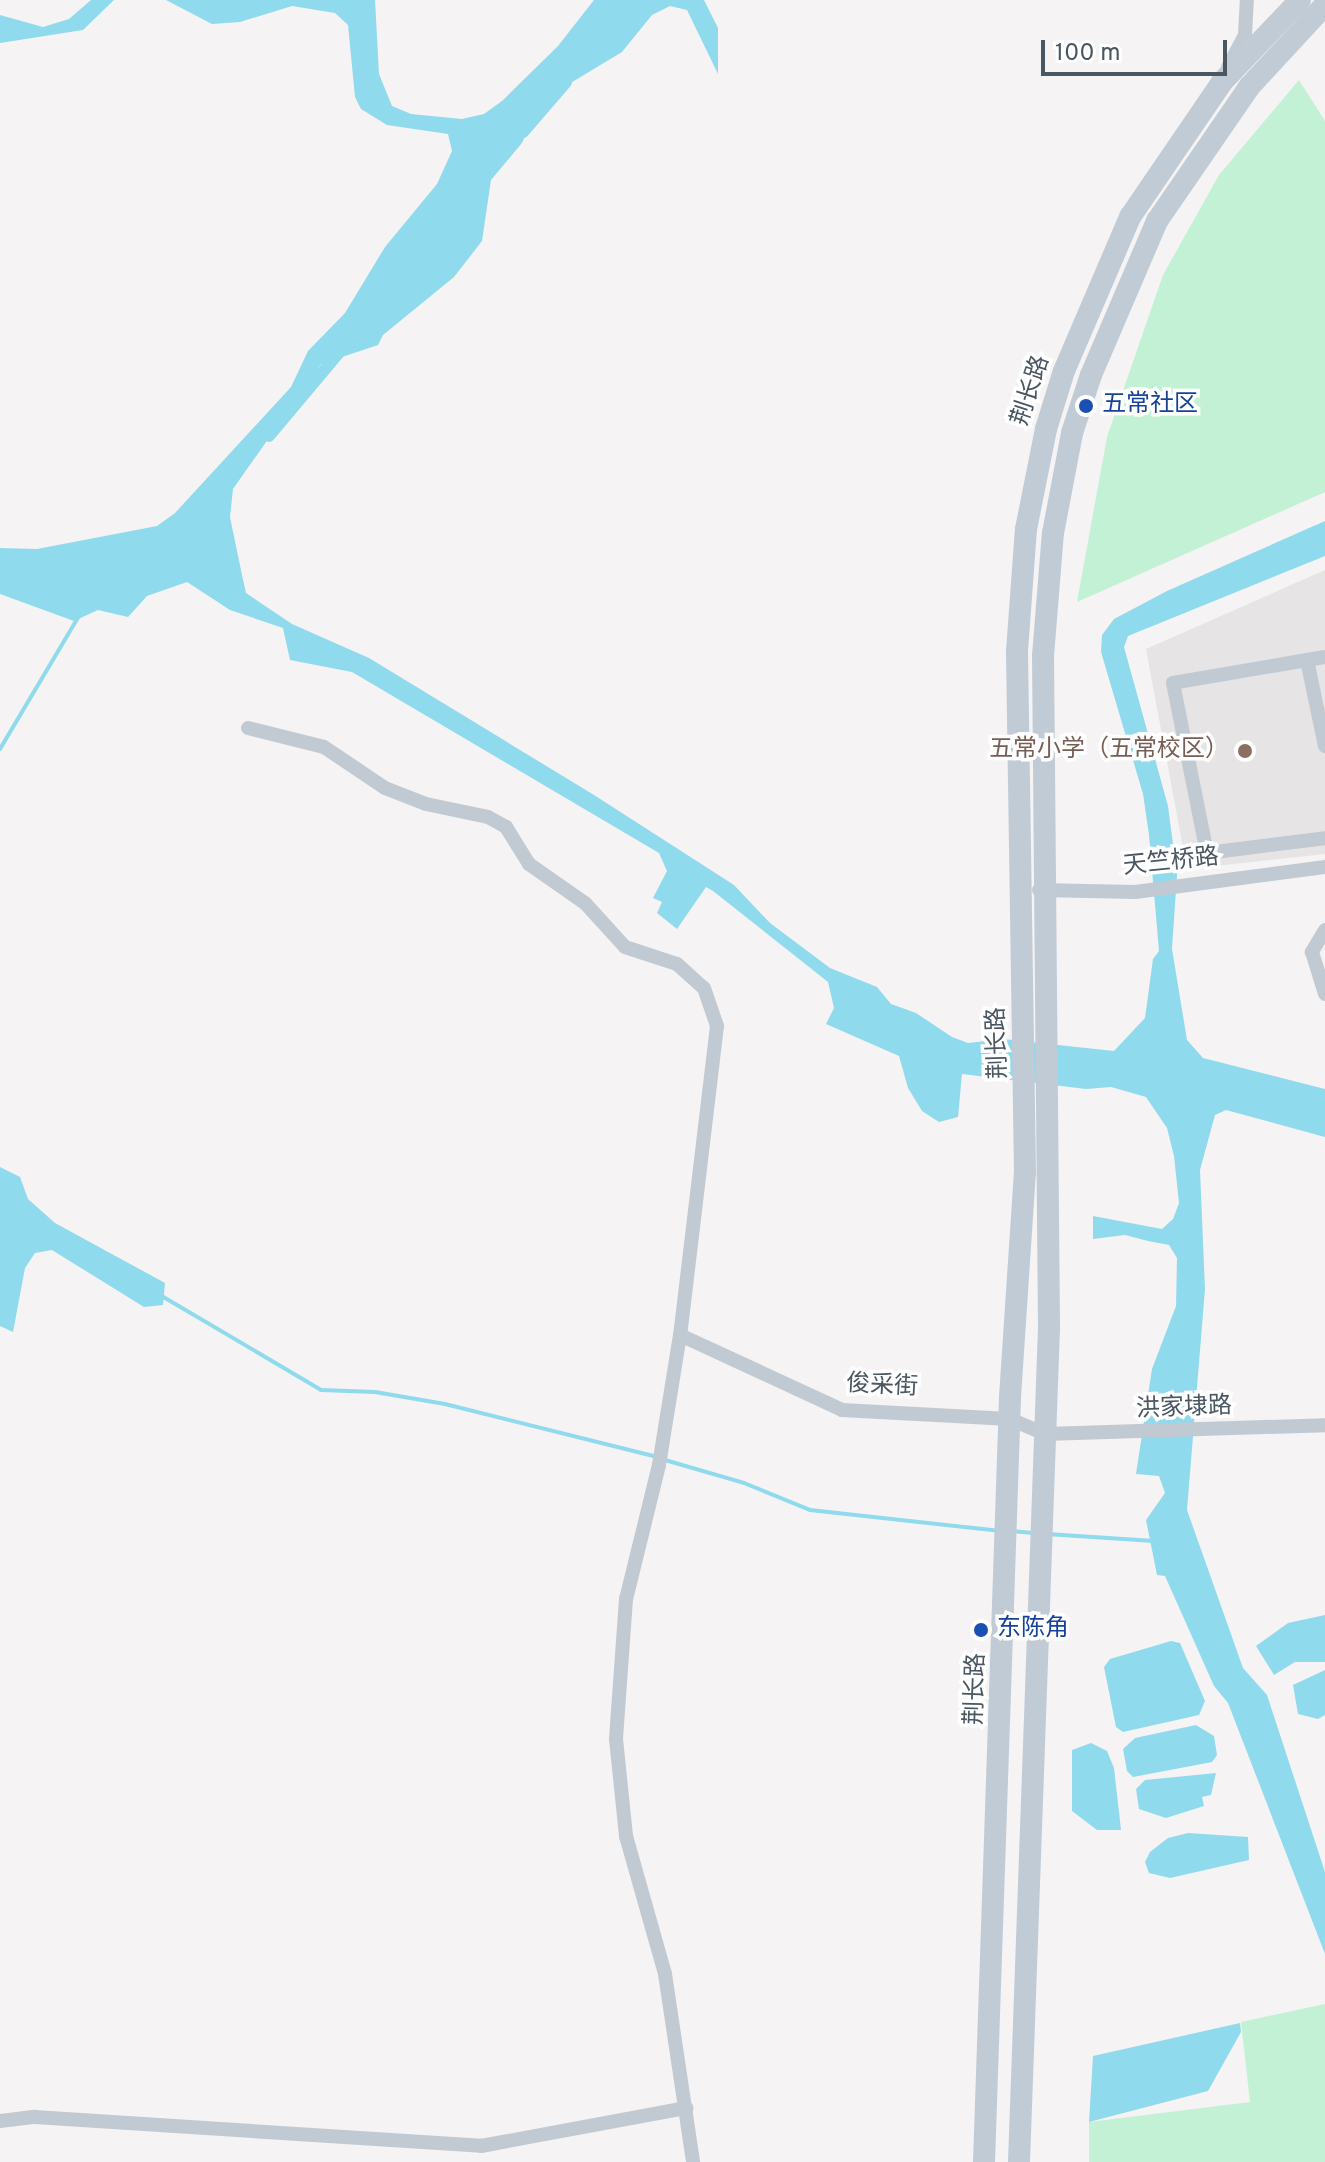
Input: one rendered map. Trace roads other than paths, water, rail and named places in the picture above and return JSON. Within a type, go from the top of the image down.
[{"type":"main road","name":"荆长路","points":[[1019,2162],[1045,1434],[1038,1092],[1025,1028],[1021,890],[1020,589],[1046,429],[1064,371],[1130,217],[1214,92],[1300,0]]},
{"type":"main road","name":"荆长路","points":[[984,2162],[1010,1419],[1038,1092],[1049,1031],[1045,890],[1046,593],[1072,433],[1091,375],[1157,221],[1249,87],[1325,5]]},
{"type":"street","points":[[1214,92],[1245,35],[1247,0]]},
{"type":"street","points":[[1325,657],[1173,683],[1207,853],[1325,838]]},
{"type":"street","points":[[1307,660],[1325,746]]},
{"type":"street","points":[[248,728],[324,747],[385,788],[506,827],[529,864],[585,903],[625,947],[677,964],[704,988],[717,1026],[716,1066],[680,1335],[660,1458],[626,1599],[616,1739],[626,1836],[665,1974],[693,2162]]},
{"type":"street","name":"天竺桥路","points":[[1021,890],[1135,892],[1325,867]]},
{"type":"street","points":[[1325,930],[1312,952],[1325,994]]},
{"type":"street","name":"俊采街","points":[[680,1335],[842,1410],[1010,1419],[1045,1434]]},
{"type":"street","name":"洪家埭路","points":[[1045,1434],[1325,1425]]},
{"type":"street","points":[[0,2121],[51,2117],[481,2146],[687,2108]]},
{"type":"water","points":[[91,0],[114,0],[83,30],[0,43],[0,15],[43,27],[69,19]]},
{"type":"water","points":[[166,0],[375,0],[379,74],[392,106],[411,114],[462,119],[484,114],[502,101],[558,46],[594,0],[704,0],[718,28],[718,74],[687,10],[670,6],[652,15],[622,52],[549,96],[536,112],[522,143],[491,180],[482,241],[454,277],[383,335],[378,345],[321,364],[233,489],[230,517],[246,593],[292,624],[369,658],[594,795],[734,885],[770,923],[830,968],[877,987],[891,1004],[916,1013],[952,1037],[968,1043],[1003,1039],[1114,1051],[1145,1018],[1153,959],[1159,951],[1149,835],[1143,794],[1101,652],[1102,635],[1114,619],[1167,591],[1325,521],[1325,556],[1128,636],[1124,647],[1168,806],[1177,875],[1172,949],[1187,1040],[1203,1058],[1325,1089],[1325,1137],[1226,1110],[1215,1115],[1200,1170],[1205,1289],[1187,1510],[1243,1668],[1267,1695],[1325,1872],[1325,1954],[1228,1703],[1214,1686],[1165,1576],[1157,1575],[1146,1520],[1165,1493],[1159,1476],[1136,1474],[1152,1369],[1176,1306],[1177,1258],[1169,1245],[1125,1235],[1093,1239],[1093,1216],[1162,1229],[1173,1219],[1179,1203],[1174,1156],[1167,1128],[1146,1097],[1111,1087],[1086,1089],[962,1074],[958,1117],[939,1122],[922,1111],[908,1088],[899,1056],[826,1024],[834,1008],[828,982],[713,891],[706,887],[677,929],[657,913],[662,902],[653,898],[667,871],[659,853],[352,672],[290,660],[283,628],[230,610],[187,582],[147,596],[128,617],[98,610],[74,621],[0,594],[0,548],[37,549],[157,526],[175,513],[291,387],[308,351],[345,313],[385,247],[437,184],[452,151],[448,134],[387,125],[361,109],[355,97],[348,25],[335,13],[292,6],[240,22],[212,24]]},
{"type":"water","points":[[0,1167],[20,1177],[28,1199],[55,1223],[165,1283],[163,1305],[144,1307],[52,1250],[35,1253],[25,1268],[13,1332],[0,1326]]},
{"type":"water","points":[[1325,1615],[1325,1662],[1295,1662],[1274,1675],[1256,1646],[1288,1623]]},
{"type":"water","points":[[1171,1641],[1180,1643],[1205,1701],[1199,1715],[1123,1732],[1116,1727],[1104,1667],[1110,1659]]},
{"type":"water","points":[[1325,1670],[1325,1715],[1318,1719],[1298,1714],[1293,1685]]},
{"type":"water","points":[[1196,1725],[1214,1736],[1217,1755],[1212,1762],[1133,1777],[1127,1771],[1123,1749],[1135,1738]]},
{"type":"water","points":[[1091,1743],[1107,1751],[1114,1768],[1121,1830],[1097,1830],[1072,1811],[1072,1750]]},
{"type":"water","points":[[1216,1773],[1211,1795],[1202,1797],[1204,1806],[1166,1818],[1139,1809],[1136,1789],[1145,1780]]},
{"type":"water","points":[[1188,1833],[1248,1837],[1249,1860],[1170,1878],[1149,1873],[1145,1862],[1150,1852],[1168,1838]]},
{"type":"water","points":[[1240,2023],[1241,2032],[1208,2091],[1089,2122],[1093,2056]]},
{"type":"waterway","points":[[523,132],[566,82]]},
{"type":"waterway","points":[[269,436],[342,349]]},
{"type":"waterway","points":[[0,749],[80,614]]},
{"type":"waterway","points":[[160,1295],[321,1390],[375,1392],[445,1404],[657,1457]]},
{"type":"waterway","points":[[665,1460],[744,1483],[810,1510],[999,1531]]},
{"type":"waterway","points":[[1011,1531],[1034,1533]]},
{"type":"waterway","points":[[1047,1534],[1154,1541]]},
{"type":"place","name":"五常社区","points":[[1086,406]]},
{"type":"place","name":"五常小学（五常校区）","points":[[1245,751]]},
{"type":"place","name":"东陈角","points":[[981,1630]]}]
